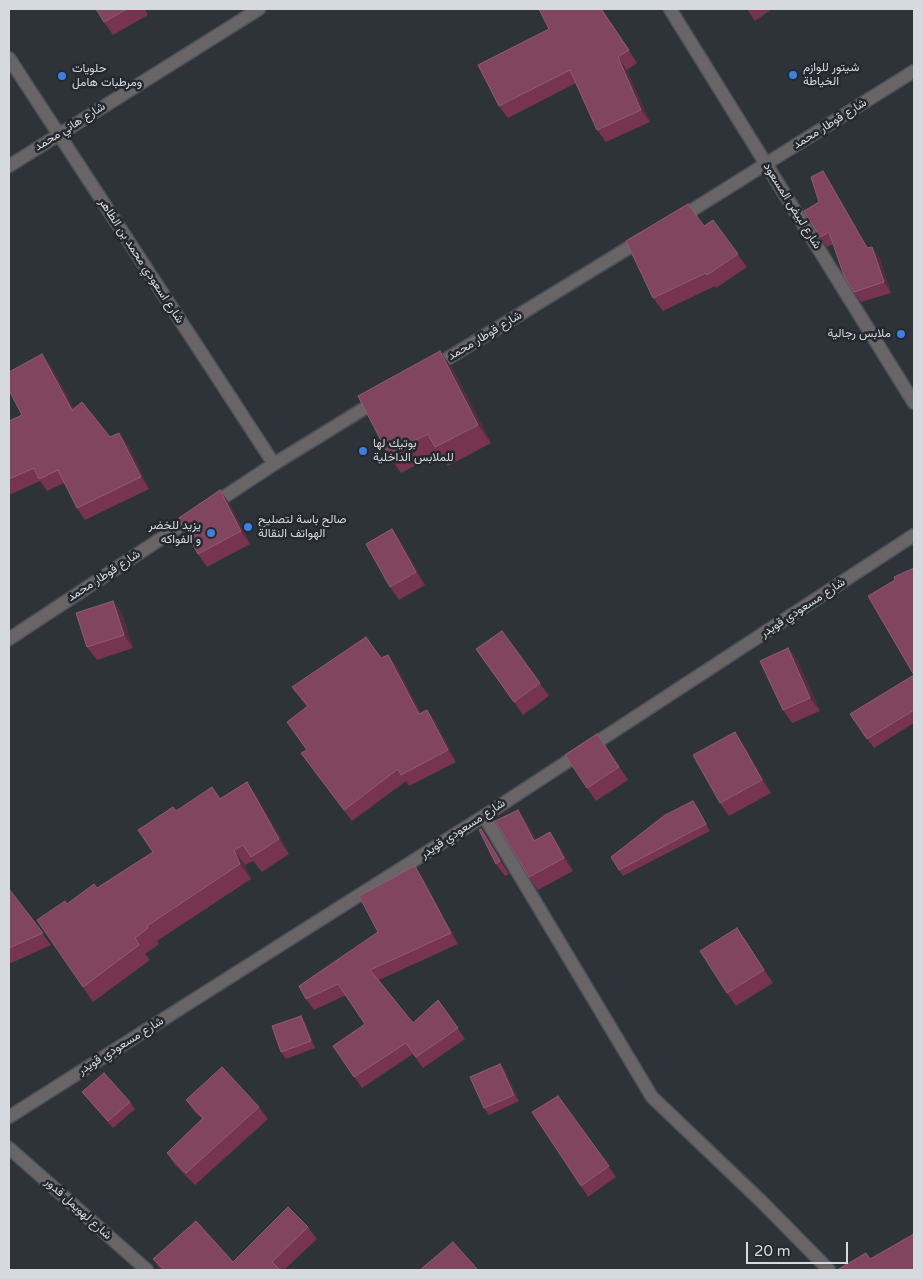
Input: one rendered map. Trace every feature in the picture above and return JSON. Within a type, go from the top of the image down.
[{"type":"street","name":"شارع هاني محمد","points":[[9,166],[259,9]]},
{"type":"street","name":"شارع لبيض المسعود","points":[[670,9],[914,403]]},
{"type":"street","name":"شارع اسعودي محمد بن الطاهر","points":[[9,58],[274,464]]},
{"type":"street","name":"شارع قوطار محمد","points":[[418,376],[767,165],[914,71]]},
{"type":"street","name":"شارع قوطار محمد","points":[[9,639],[274,464],[392,392]]},
{"type":"street","name":"شارع مسعودي قويدر","points":[[9,1117],[484,816],[914,535]]},
{"type":"street","points":[[484,816],[652,1097],[762,1202],[829,1270]]},
{"type":"street","name":"شارع لهويمل قدور","points":[[9,1148],[147,1270]]},
{"type":"building","points":[[96,9],[127,9],[104,22]]},
{"type":"building","points":[[539,9],[601,9],[629,50],[618,57],[641,110],[597,130],[570,70],[499,106],[478,65],[549,29]]},
{"type":"building","points":[[823,171],[867,248],[872,247],[884,282],[854,292],[844,276],[829,232],[820,237],[804,211],[819,202],[811,177]]},
{"type":"building","points":[[688,204],[704,226],[713,220],[738,254],[707,275],[706,273],[653,298],[626,241]]},
{"type":"building","points":[[440,351],[478,425],[435,447],[428,434],[388,454],[358,396]]},
{"type":"building","points":[[42,354],[72,410],[82,402],[110,437],[119,433],[141,477],[77,508],[58,470],[39,479],[34,468],[9,479],[9,421],[22,415],[9,390],[9,372]]},
{"type":"building","points":[[220,490],[241,531],[198,554],[179,518]]},
{"type":"building","points":[[392,529],[416,572],[390,587],[366,544]]},
{"type":"building","points":[[914,568],[914,675],[868,596],[895,580],[894,577]]},
{"type":"building","points":[[113,601],[124,635],[87,647],[76,613]]},
{"type":"building","points":[[502,631],[540,683],[514,702],[476,649]]},
{"type":"building","points":[[366,637],[381,658],[388,655],[419,714],[427,710],[448,750],[401,775],[398,769],[344,810],[301,753],[307,750],[287,722],[308,706],[292,687]]},
{"type":"building","points":[[788,648],[810,698],[783,710],[760,661]]},
{"type":"building","points":[[914,675],[914,710],[867,739],[850,714]]},
{"type":"building","points":[[735,732],[762,780],[720,803],[693,755]]},
{"type":"building","points":[[597,734],[619,767],[587,788],[565,755]]},
{"type":"building","points":[[247,782],[279,839],[251,857],[243,845],[234,850],[240,864],[147,926],[148,928],[135,938],[139,945],[83,987],[37,920],[65,901],[67,904],[94,884],[97,888],[153,852],[138,830],[173,807],[176,811],[212,787],[220,799]]},
{"type":"building","points":[[693,801],[706,824],[619,870],[611,857],[665,815]]},
{"type":"building","points":[[518,810],[534,841],[550,832],[564,858],[529,877],[495,821]]},
{"type":"building","points":[[481,829],[500,861],[496,864],[479,830]]},
{"type":"building","points":[[415,866],[451,933],[370,970],[413,1023],[438,1000],[458,1028],[416,1057],[406,1043],[354,1077],[333,1046],[365,1024],[338,984],[306,999],[299,986],[378,932],[359,896]]},
{"type":"building","points":[[9,889],[43,933],[9,948]]},
{"type":"building","points":[[737,928],[764,970],[727,993],[700,951]]},
{"type":"building","points":[[301,1016],[311,1041],[281,1052],[272,1026]]},
{"type":"building","points":[[500,1064],[514,1095],[484,1108],[470,1077]]},
{"type":"building","points":[[222,1067],[259,1107],[186,1173],[167,1153],[203,1118],[186,1100]]},
{"type":"building","points":[[104,1073],[130,1102],[108,1121],[82,1092]]},
{"type":"building","points":[[558,1096],[609,1166],[581,1186],[532,1112]]},
{"type":"building","points":[[288,1207],[308,1227],[272,1262],[280,1270],[165,1270],[153,1259],[196,1221],[233,1262]]},
{"type":"building","points":[[914,1234],[914,1270],[837,1270],[866,1253],[870,1259]]},
{"type":"building","points":[[453,1242],[478,1270],[420,1270]]},
{"type":"place","name":"شيتور للوازم الخياطة","points":[[793,75]]},
{"type":"place","name":"حلويات ومرطبات هامل","points":[[62,76]]},
{"type":"place","name":"ملابس رجالية","points":[[901,334]]},
{"type":"place","name":"بوتيك لها للملابس الداخلية","points":[[363,451]]},
{"type":"place","name":"صالح باسة لتصليح الهواتف النقالة","points":[[248,527]]},
{"type":"place","name":"يزيد للخضر و الفواكه","points":[[211,533]]}]
